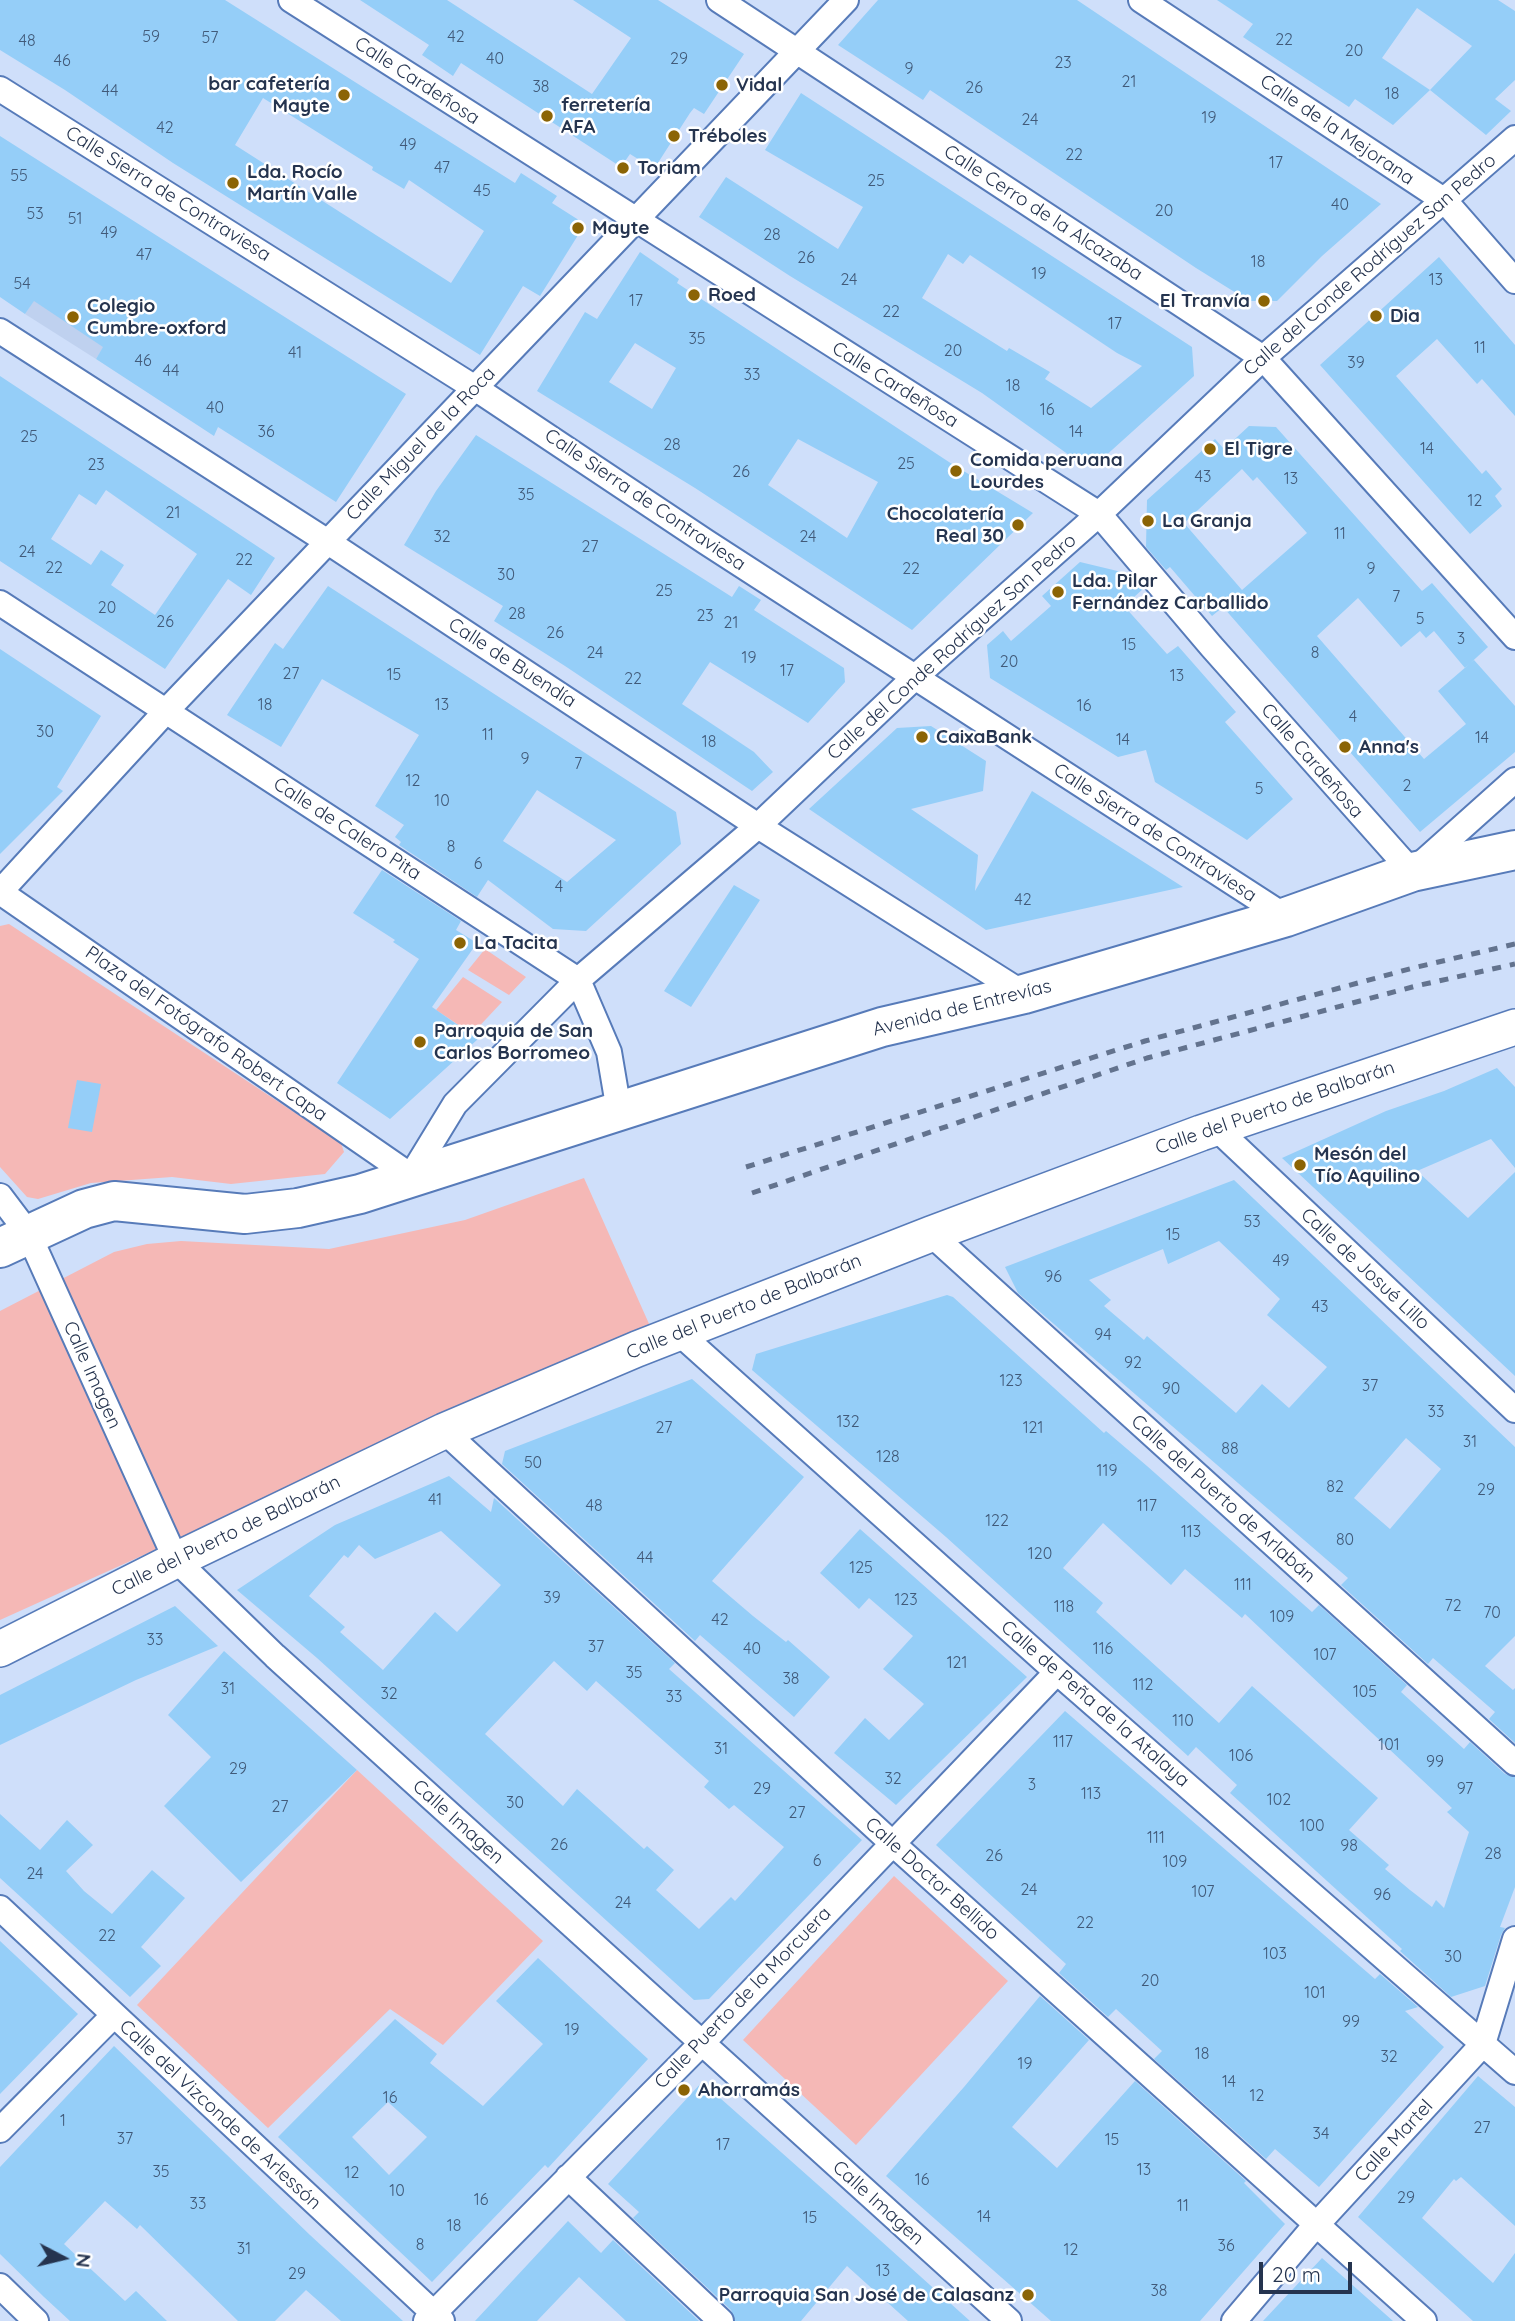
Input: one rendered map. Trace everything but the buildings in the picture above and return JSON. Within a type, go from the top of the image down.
[{"type":"main road","name":"Avenida de Entrevías","points":[[14,1241],[84,1209],[114,1200],[245,1214],[298,1208],[359,1194],[882,1027],[1024,994],[1286,917],[1412,872],[1515,850]]},
{"type":"street","name":"Calle Cardeñosa","points":[[290,0],[1099,514],[1247,687],[1412,872]]},
{"type":"street","name":"Calle Cerro de la Alcazaba","points":[[719,0],[1263,358],[1515,637]]},
{"type":"street","name":"Calle Miguel de la Roca","points":[[0,892],[167,710],[846,0]]},
{"type":"street","name":"Calle de la Mejorana","points":[[1141,0],[1445,201],[1515,281]]},
{"type":"street","name":"Calle Sierra de Contraviesa","points":[[0,89],[475,388],[1286,917]]},
{"type":"street","name":"Calle del Conde Rodríguez San Pedro","points":[[411,1176],[455,1104],[578,980],[758,826],[915,677],[1099,514],[1263,358],[1515,138]]},
{"type":"street","name":"Calle de Buendía","points":[[0,331],[328,542],[758,826],[1024,994]]},
{"type":"street","name":"Calle de Calero Pita","points":[[0,603],[578,980]]},
{"type":"street","points":[[1412,872],[1515,780]]},
{"type":"street","name":"Plaza del Fotógrafo Robert Capa","points":[[0,892],[411,1176]]},
{"type":"street","points":[[578,980],[609,1052],[619,1111]]},
{"type":"street","name":"Calle del Puerto de Balbarán","points":[[0,1649],[176,1560],[444,1431],[678,1332],[1216,1128],[1511,1034]]},
{"type":"street","name":"Calle de Josué Lillo","points":[[1216,1128],[1515,1410]]},
{"type":"street","name":"Calle Imagen","points":[[0,1196],[14,1241],[176,1560],[275,1656],[1009,2321]]},
{"type":"street","name":"Calle del Puerto de Arlabán","points":[[931,1234],[1515,1763]]},
{"type":"street","name":"Calle de Peña de la Atalaya","points":[[678,1332],[1057,1672],[1515,2072]]},
{"type":"street","name":"Calle Doctor Bellido","points":[[444,1431],[892,1843],[1424,2321]]},
{"type":"street","name":"Calle Puerto de la Morcuera","points":[[434,2318],[1057,1672]]},
{"type":"street","name":"Calle del Vizconde de Arlessón","points":[[0,1908],[434,2318]]},
{"type":"street","name":"Calle Martel","points":[[1234,2321],[1317,2224],[1483,2044],[1515,1939]]},
{"type":"street","points":[[0,2130],[113,2016]]},
{"type":"street","points":[[568,2177],[721,2321]]},
{"type":"street","points":[[0,2286],[36,2321]]},
{"type":"shaded area","name":"Colegio Cumbre-oxford","points":[[52,271],[121,320],[96,359],[25,314]]},
{"type":"shaded area","points":[[9,924],[341,1143],[344,1152],[325,1174],[231,1184],[172,1177],[91,1183],[38,1199],[27,1197],[0,1167],[0,926]]},
{"type":"shaded area","points":[[485,949],[526,977],[509,995],[468,970]]},
{"type":"shaded area","points":[[463,977],[502,1002],[472,1034],[436,1010]]},
{"type":"shaded area","points":[[584,1178],[650,1326],[0,1620],[0,1311],[114,1252],[147,1244],[181,1241],[329,1249],[465,1220]]},
{"type":"shaded area","points":[[357,1770],[543,1941],[443,2045],[390,2009],[268,2128],[137,2005]]},
{"type":"shaded area","points":[[894,1876],[1008,1981],[856,2145],[743,2040]]},
{"type":"railway","points":[[746,1167],[1145,1041],[1413,968],[1515,944]]},
{"type":"railway","points":[[752,1193],[1147,1058],[1416,986],[1515,964]]},
{"type":"place","name":"Vidal","points":[[722,85]]},
{"type":"place","name":"bar cafetería Mayte","points":[[344,95]]},
{"type":"place","name":"ferretería AFA","points":[[547,116]]},
{"type":"place","name":"Tréboles","points":[[674,136]]},
{"type":"place","name":"Toriam","points":[[623,168]]},
{"type":"place","name":"Lda. Rocío Martín Valle","points":[[233,183]]},
{"type":"place","name":"Mayte","points":[[578,228]]},
{"type":"place","name":"Roed","points":[[694,295]]},
{"type":"place","name":"El Tranvía","points":[[1264,301]]},
{"type":"place","name":"Dia","points":[[1376,316]]},
{"type":"place","name":"Colegio Cumbre-oxford","points":[[73,317]]},
{"type":"place","name":"El Tigre","points":[[1210,449]]},
{"type":"place","name":"Comida peruana Lourdes","points":[[956,471]]},
{"type":"place","name":"La Granja","points":[[1148,521]]},
{"type":"place","name":"Chocolatería Real 30","points":[[1018,525]]},
{"type":"place","name":"Lda. Pilar Fernández Carballido","points":[[1058,592]]},
{"type":"place","name":"CaixaBank","points":[[922,737]]},
{"type":"place","name":"Anna's","points":[[1345,747]]},
{"type":"place","name":"La Tacita","points":[[460,943]]},
{"type":"place","name":"Parroquia de San Carlos Borromeo","points":[[420,1042]]},
{"type":"place","name":"Mesón del Tío Aquilino","points":[[1300,1165]]},
{"type":"place","name":"Ahorramás","points":[[684,2090]]},
{"type":"place","name":"Parroquia San José de Calasanz","points":[[1028,2295]]}]
